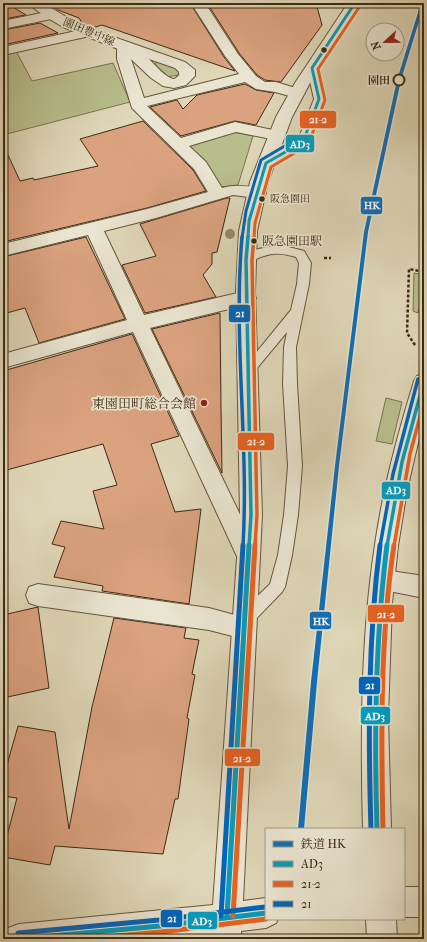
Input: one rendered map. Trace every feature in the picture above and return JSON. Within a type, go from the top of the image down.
[{"type":"street","points":[[3,4],[8,3]]},
{"type":"street","name":"園田豊中線","points":[[34,3],[51,15],[85,33],[124,47],[124,59],[138,104]]},
{"type":"street","points":[[198,3],[232,56],[251,79],[261,86],[276,87],[297,93]]},
{"type":"street","points":[[227,928],[252,479],[246,298],[248,229],[257,193],[276,135],[297,93],[355,3]]},
{"type":"street","points":[[3,25],[51,15]]},
{"type":"street","points":[[3,51],[85,33]]},
{"type":"street","points":[[217,193],[200,166],[148,117],[138,104],[246,77],[251,79]]},
{"type":"street","points":[[178,144],[235,126],[276,135]]},
{"type":"street","points":[[3,250],[94,229],[150,214],[217,193],[233,190],[257,193]]},
{"type":"street","points":[[94,229],[248,556]]},
{"type":"street","points":[[3,361],[138,324],[246,298]]},
{"type":"street","points":[[377,828],[375,723],[378,634],[390,522],[400,464],[424,381]]},
{"type":"street","points":[[384,580],[424,587]]},
{"type":"street","points":[[38,595],[244,624]]},
{"type":"street","points":[[405,902],[424,902]]},
{"type":"street","points":[[19,939],[160,926],[227,928],[265,913]]},
{"type":"street","points":[[381,920],[382,939]]},
{"type":"lane","points":[[266,163],[303,142],[319,99],[312,68]]},
{"type":"lane","points":[[244,624],[277,587],[292,515],[295,466],[289,366],[290,347],[304,272],[303,257],[300,254],[280,249],[266,251],[246,259]]},
{"type":"lane","points":[[248,370],[296,313]]},
{"type":"path","points":[[415,345],[407,333],[409,269],[424,272]]},
{"type":"green space","points":[[16,51],[32,81],[113,63],[130,102],[3,135],[3,54]]},
{"type":"green space","points":[[159,62],[175,67],[179,72],[178,75],[167,77],[157,68],[155,63]]},
{"type":"green space","points":[[234,132],[253,136],[238,185],[219,187],[186,146]]},
{"type":"green space","points":[[414,273],[424,275],[424,290],[418,313],[413,311]]},
{"type":"green space","points":[[386,398],[402,402],[392,444],[376,441]]},
{"type":"building","points":[[48,3],[190,3],[224,57],[235,71],[102,25],[92,28],[82,23],[79,18],[58,10]]},
{"type":"building","points":[[207,3],[316,3],[322,25],[281,82],[265,80],[257,75],[239,53]]},
{"type":"building","points":[[13,7],[26,15],[3,19],[3,9]]},
{"type":"building","points":[[40,23],[58,33],[3,45],[3,30]]},
{"type":"building","points":[[245,84],[256,90],[274,93],[256,125],[235,121],[181,136],[150,107],[177,100],[183,109],[197,95]]},
{"type":"building","points":[[143,121],[193,170],[206,191],[147,208],[3,242],[3,144],[20,181],[33,178],[34,180],[98,166],[80,139]]},
{"type":"building","points":[[230,198],[217,252],[212,253],[212,264],[203,275],[216,297],[145,313],[122,265],[156,256],[140,224]]},
{"type":"building","points":[[86,237],[125,319],[39,343],[25,308],[3,314],[3,257]]},
{"type":"building","name":"東園田町総合会館","points":[[220,313],[221,408],[222,473],[152,329]]},
{"type":"building","points":[[132,334],[179,436],[151,444],[175,512],[201,509],[189,604],[102,591],[103,586],[54,577],[65,547],[52,544],[61,521],[104,529],[93,491],[117,485],[103,444],[3,471],[3,371]]},
{"type":"building","points":[[38,607],[49,688],[3,698],[3,615]]},
{"type":"building","points":[[114,618],[186,628],[184,638],[199,640],[192,674],[195,675],[187,718],[189,719],[178,799],[175,799],[163,854],[55,846],[50,865],[3,857],[3,851],[17,798],[3,796],[3,779],[18,726],[55,732],[69,829],[92,707]]},
{"type":"rail line","name":"HK","points":[[301,828],[314,682],[337,466],[366,232],[399,80],[423,3]]},
{"type":"transit line","name":"AD3","points":[[227,916],[251,515],[246,260],[249,221],[266,163],[303,142],[319,99],[312,68],[355,3]]},
{"type":"transit line","name":"21-2","points":[[233,916],[257,515],[252,260],[255,223],[271,167],[308,145],[325,100],[318,69],[360,6]]},
{"type":"transit line","name":"21","points":[[221,916],[245,515],[239,311],[242,236],[252,186],[261,160],[300,137]]},
{"type":"transit line","name":"21","points":[[371,828],[369,743],[370,658],[377,572],[382,530],[390,488],[418,379]]},
{"type":"transit line","name":"AD3","points":[[377,828],[375,702],[379,617],[383,574],[399,476],[408,435],[424,381]]},
{"type":"transit line","name":"21-2","points":[[383,828],[382,721],[386,614],[400,507],[410,454],[424,402]]},
{"type":"transit line","name":"21","points":[[18,933],[159,920],[265,907]]},
{"type":"transit line","name":"AD3","points":[[19,939],[160,926],[265,913]]},
{"type":"transit line","name":"21-2","points":[[84,939],[161,932],[265,919]]},
{"type":"place","name":"園田","points":[[399,80]]},
{"type":"place","name":"阪急園田","points":[[262,199]]},
{"type":"place","name":"阪急園田駅","points":[[254,241]]},
{"type":"place","name":"東園田町総合会館","points":[[204,403]]}]
